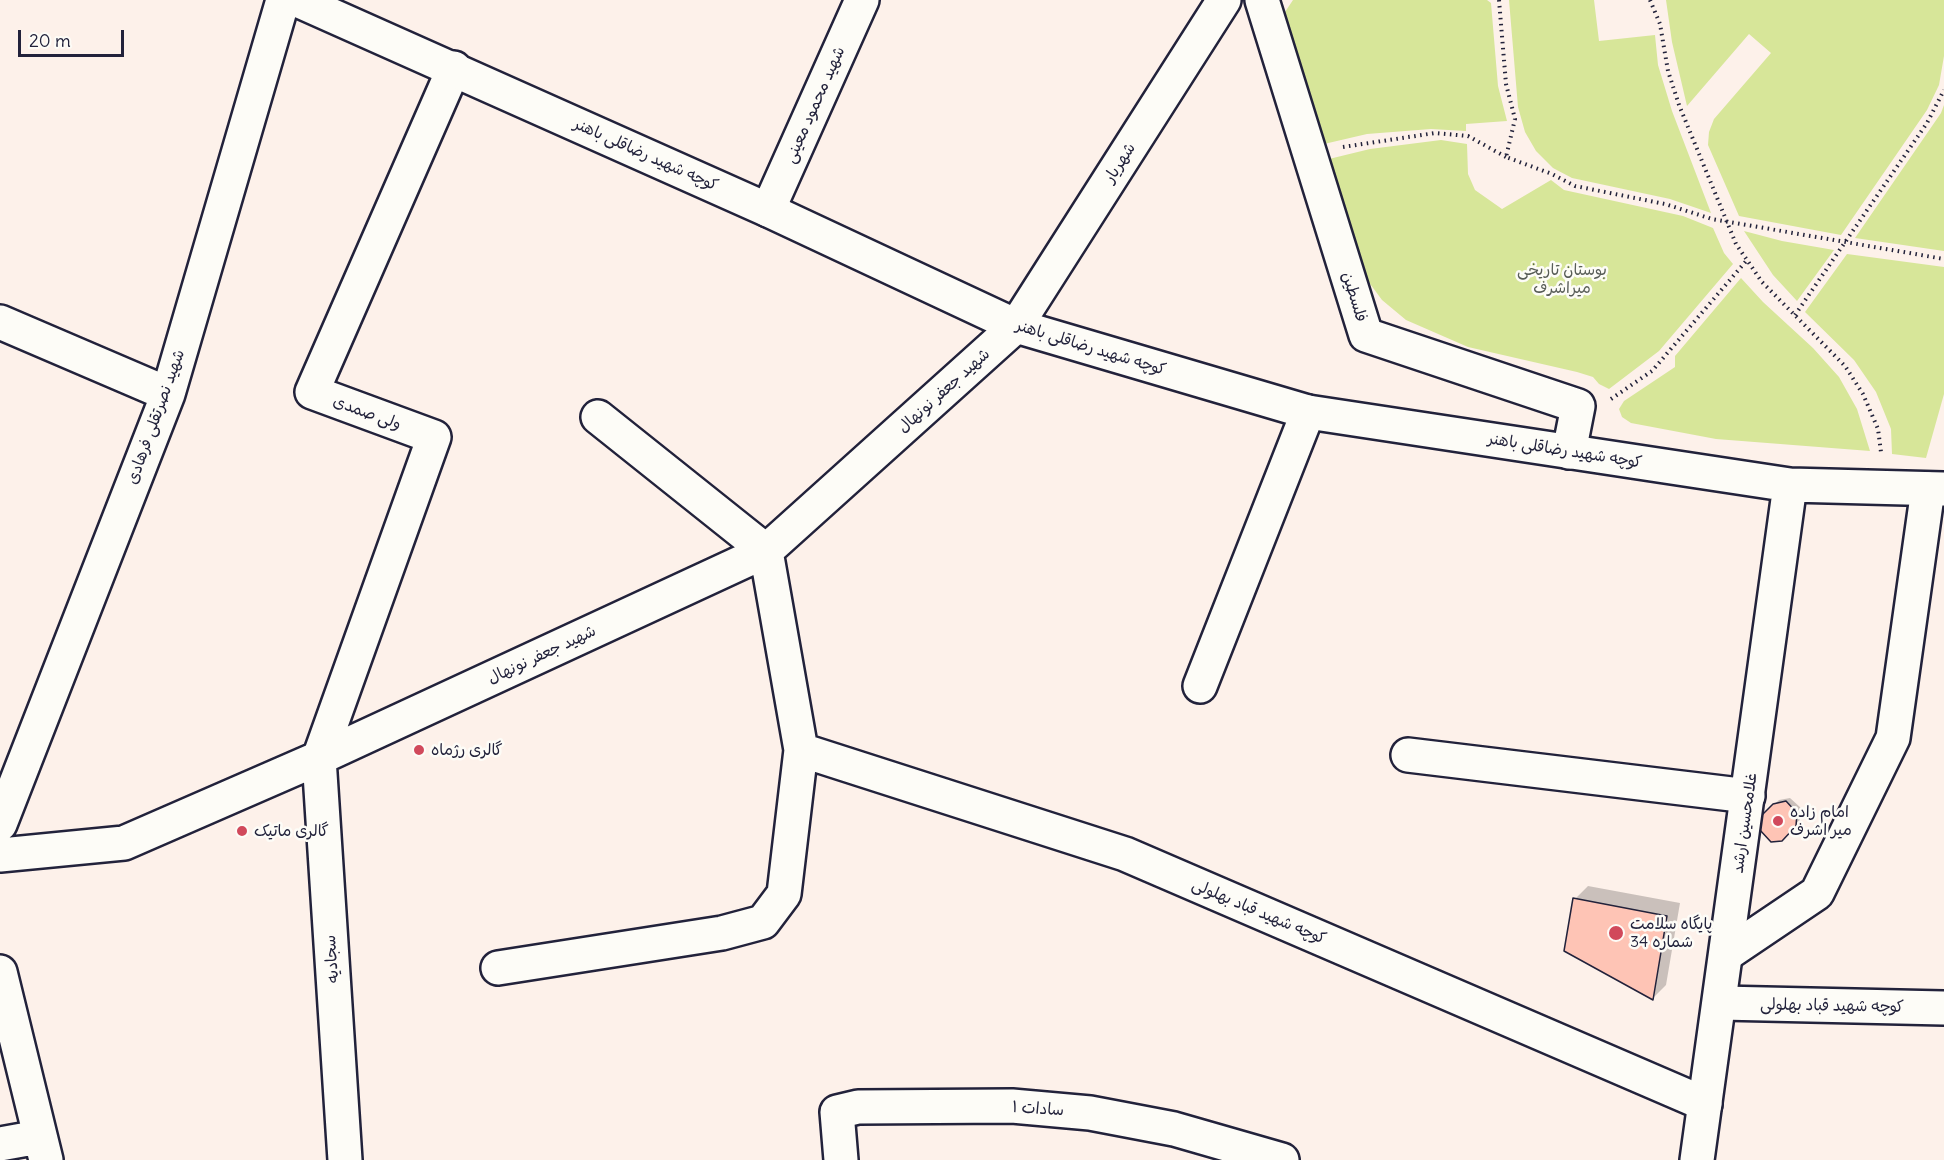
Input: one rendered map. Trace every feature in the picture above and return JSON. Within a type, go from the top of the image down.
[{"type":"street","name":"شهید نصرتقلی فرهادی","points":[[0,824],[168,394],[283,0]]},
{"type":"street","name":"کوچه شهید رضاقلی باهنر","points":[[297,0],[338,8],[454,69],[768,210],[1016,326],[1308,412],[1790,485],[1936,489]]},
{"type":"street","name":"شهید محمود معینی","points":[[768,210],[862,0]]},
{"type":"street","name":"شهریار","points":[[1016,326],[1224,0]]},
{"type":"street","name":"فلسطین","points":[[1262,0],[1366,335],[1578,406]]},
{"type":"street","name":"ولی صمدی","points":[[319,758],[434,437],[312,392],[454,69]]},
{"type":"street","points":[[1,324],[168,394]]},
{"type":"street","name":"شهید جعفر نونهال","points":[[0,855],[124,843],[319,758],[766,551],[1016,326]]},
{"type":"street","points":[[1569,452],[1578,406]]},
{"type":"street","points":[[1200,686],[1308,412]]},
{"type":"street","points":[[498,968],[722,933],[763,922],[784,894],[801,750],[766,551],[597,417]]},
{"type":"street","name":"غلامحسین ارشد","points":[[1697,1160],[1728,953],[1790,485]]},
{"type":"street","points":[[1728,953],[1817,893],[1893,738],[1936,489]]},
{"type":"street","name":"کوچه شهید قباد بهلولی","points":[[801,750],[1125,854],[1705,1104]]},
{"type":"street","points":[[1408,755],[1749,796]]},
{"type":"street","name":"سجادیه","points":[[319,758],[345,1160]]},
{"type":"street","points":[[0,972],[43,1148],[0,1144]]},
{"type":"street","name":"کوچه شهید قباد بهلولی","points":[[1721,1003],[1944,1008]]},
{"type":"street","name":"سادات ۱","points":[[841,1160],[837,1112],[858,1107],[1012,1106],[1090,1113],[1164,1127],[1281,1160]]},
{"type":"path","points":[[1499,0],[1506,84],[1515,119],[1506,157]]},
{"type":"path","points":[[1650,0],[1660,24],[1668,71],[1679,105],[1736,244],[1762,282],[1845,366],[1863,394],[1878,429],[1881,452]]},
{"type":"path","points":[[1795,315],[1927,123],[1944,90]]},
{"type":"path","points":[[1369,141],[1434,134],[1468,136],[1506,157],[1552,174],[1575,186],[1665,204],[1727,221],[1844,244],[1944,259]]},
{"type":"path","points":[[1578,406],[1611,399],[1652,371],[1747,260]]},
{"type":"green space","points":[[1293,0],[1487,0],[1491,3],[1498,86],[1507,121],[1466,124],[1466,131],[1431,129],[1367,134],[1324,144],[1285,12]]},
{"type":"green space","points":[[1509,0],[1594,0],[1599,41],[1655,35],[1658,65],[1672,111],[1711,213],[1670,199],[1572,178],[1553,168],[1536,151],[1525,132],[1518,107]]},
{"type":"green space","points":[[1666,0],[1944,0],[1944,56],[1939,85],[1927,110],[1841,235],[1739,216],[1708,145],[1709,132],[1714,119],[1771,53],[1749,34],[1687,106],[1672,42]]},
{"type":"green space","points":[[1944,105],[1944,251],[1855,238],[1941,113]]},
{"type":"green space","name":"بوستان تاریخی میراشرف","points":[[1441,140],[1467,144],[1468,174],[1475,190],[1502,209],[1551,180],[1564,190],[1683,216],[1713,228],[1724,253],[1733,264],[1659,351],[1609,389],[1599,384],[1593,377],[1577,372],[1468,347],[1406,320],[1382,300],[1365,277],[1329,159],[1370,149]]},
{"type":"green space","points":[[1744,231],[1782,241],[1834,250],[1797,301],[1773,275]]},
{"type":"green space","points":[[1847,254],[1944,267],[1944,394],[1926,458],[1892,454],[1891,429],[1876,392],[1854,360],[1805,312]]},
{"type":"green space","points":[[1741,278],[1763,302],[1813,348],[1839,377],[1857,409],[1870,451],[1716,439],[1631,423],[1622,417],[1619,409],[1624,401],[1675,367],[1675,356]]},
{"type":"building","name":"امام زاده میر اشرف","points":[[1786,801],[1797,813],[1796,826],[1782,841],[1771,842],[1759,829],[1760,817],[1773,804]]},
{"type":"building","name":"پایگاه سلامت شماره 34","points":[[1573,898],[1667,916],[1653,1000],[1564,951]]},
{"type":"place","name":"گالری رژماه","points":[[419,750]]},
{"type":"place","name":"امام زاده میر اشرف","points":[[1778,821]]},
{"type":"place","name":"گالری ماتیک","points":[[242,831]]},
{"type":"place","name":"پایگاه سلامت شماره 34","points":[[1616,933]]}]
